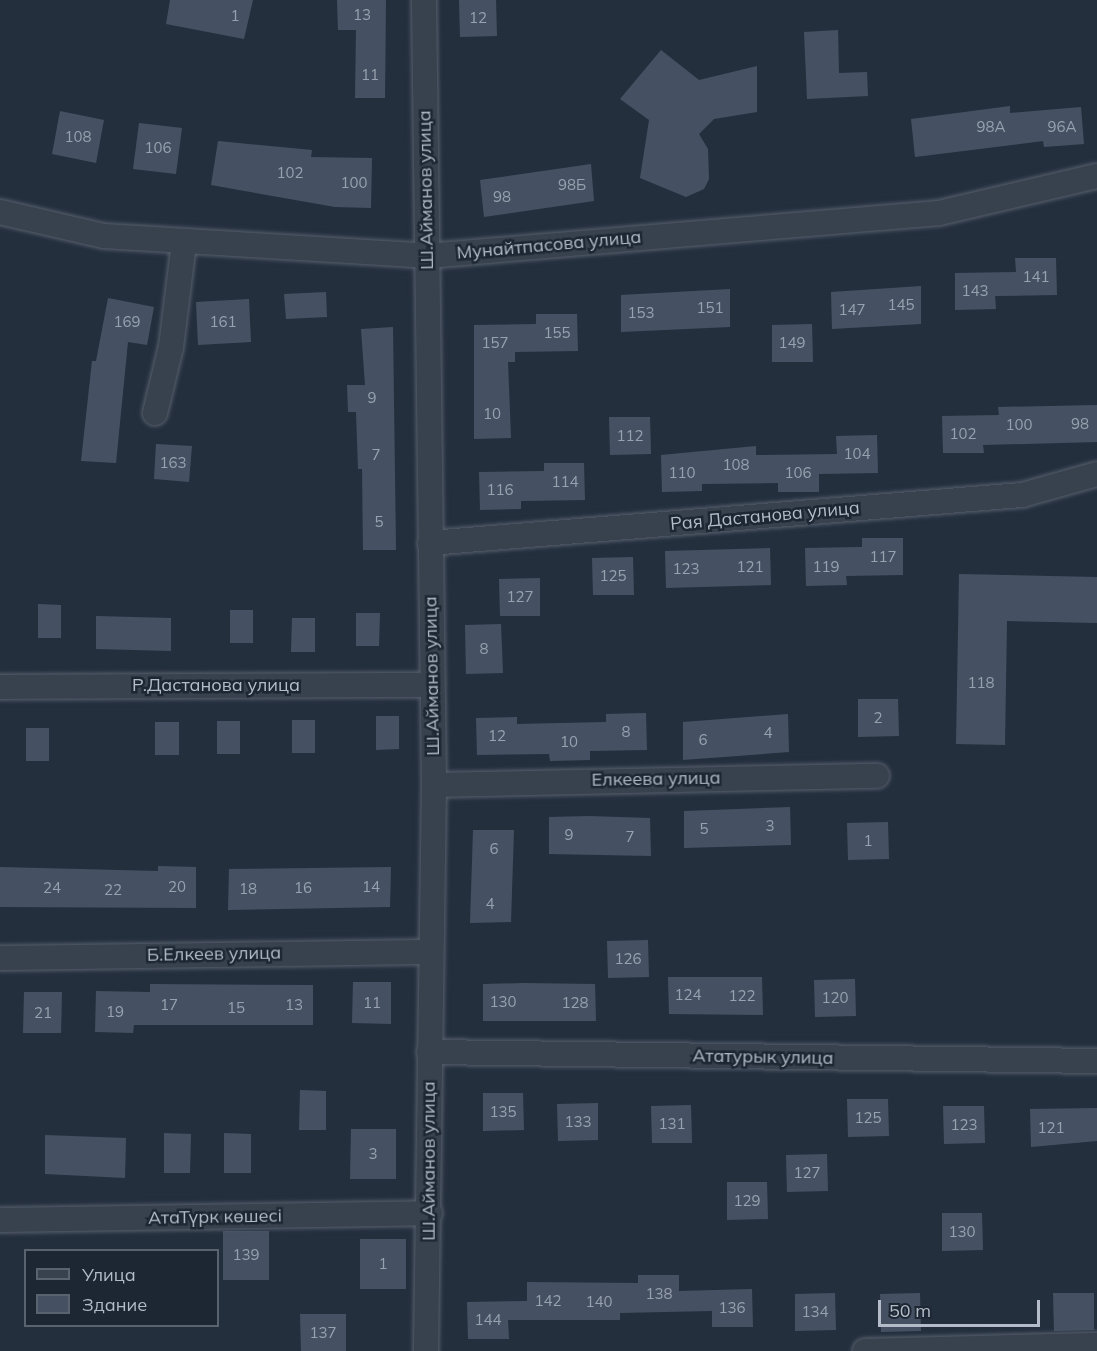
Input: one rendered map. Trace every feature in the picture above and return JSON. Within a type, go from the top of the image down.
[{"type":"street","name":"Ш.Айманов улица","points":[[424,0],[431,685],[435,784],[428,952],[430,1213],[426,1351]]},
{"type":"street","name":"Мунайтпасова улица","points":[[0,212],[104,236],[427,256],[939,213],[1097,176]]},
{"type":"street","points":[[155,413],[171,347],[184,242]]},
{"type":"street","name":"Рая Дастанова улица","points":[[430,543],[1022,495],[1097,474]]},
{"type":"street","name":"Р.Дастанова улица","points":[[0,687],[431,685]]},
{"type":"street","name":"Елкеева улица","points":[[435,784],[877,776]]},
{"type":"street","name":"Б.Елкеев улица","points":[[0,958],[428,952]]},
{"type":"street","name":"Ататурык улица","points":[[429,1052],[1097,1061]]},
{"type":"street","name":"АтаТүрк көшесі","points":[[0,1220],[430,1213]]},
{"type":"street","points":[[866,1351],[1097,1346]]},
{"type":"building","points":[[170,0],[253,0],[244,39],[166,24]]},
{"type":"building","points":[[337,0],[386,0],[385,98],[355,98],[356,30],[338,30]]},
{"type":"building","points":[[459,0],[496,0],[497,36],[460,37]]},
{"type":"building","points":[[838,30],[839,73],[867,72],[868,96],[807,99],[804,32]]},
{"type":"building","points":[[661,50],[699,80],[757,66],[757,112],[714,119],[699,134],[708,149],[709,179],[704,189],[686,197],[640,178],[649,120],[620,99]]},
{"type":"building","points":[[1010,106],[1010,113],[1081,107],[1084,144],[1044,147],[1043,141],[915,157],[911,119]]},
{"type":"building","points":[[60,111],[104,120],[96,163],[52,154]]},
{"type":"building","points":[[139,123],[182,128],[176,174],[133,169]]},
{"type":"building","points":[[218,141],[312,150],[311,157],[372,158],[371,208],[335,207],[211,185]]},
{"type":"building","points":[[591,164],[594,201],[484,217],[480,180]]},
{"type":"building","points":[[1015,258],[1056,258],[1057,295],[995,296],[996,309],[955,310],[955,273],[1016,272]]},
{"type":"building","points":[[921,286],[921,324],[832,329],[831,292]]},
{"type":"building","points":[[730,289],[730,327],[621,332],[621,295]]},
{"type":"building","points":[[326,292],[327,317],[286,319],[284,294]]},
{"type":"building","points":[[108,298],[154,307],[147,345],[128,342],[116,463],[81,461],[92,361],[96,361]]},
{"type":"building","points":[[249,299],[251,342],[198,345],[196,302]]},
{"type":"building","points":[[536,314],[577,314],[578,351],[515,352],[515,362],[508,362],[511,438],[474,439],[474,325],[536,324]]},
{"type":"building","points":[[812,324],[813,362],[772,362],[772,325]]},
{"type":"building","points":[[393,327],[396,550],[363,550],[362,469],[358,469],[356,412],[348,412],[347,385],[365,385],[361,329]]},
{"type":"building","points":[[1097,405],[1097,442],[983,445],[984,453],[943,453],[942,416],[999,415],[998,407]]},
{"type":"building","points":[[609,417],[650,417],[651,454],[610,455]]},
{"type":"building","points":[[877,435],[878,473],[819,474],[819,492],[778,492],[778,483],[702,484],[702,491],[662,492],[661,455],[756,446],[756,455],[837,454],[836,436]]},
{"type":"building","points":[[156,444],[192,446],[189,482],[154,479]]},
{"type":"building","points":[[544,463],[584,463],[585,500],[521,501],[521,509],[480,510],[479,472],[544,471]]},
{"type":"building","points":[[862,538],[903,538],[903,575],[846,576],[847,585],[806,586],[805,548],[862,547]]},
{"type":"building","points":[[770,548],[771,585],[666,588],[665,551]]},
{"type":"building","points":[[633,557],[634,595],[593,595],[592,558]]},
{"type":"building","points":[[959,574],[1097,577],[1097,623],[1007,621],[1005,745],[956,744]]},
{"type":"building","points":[[540,578],[540,616],[500,616],[499,579]]},
{"type":"building","points":[[38,604],[61,605],[61,638],[38,638]]},
{"type":"building","points":[[230,610],[253,610],[253,643],[230,643]]},
{"type":"building","points":[[356,613],[380,613],[379,646],[356,646]]},
{"type":"building","points":[[96,616],[171,618],[171,651],[96,649]]},
{"type":"building","points":[[292,618],[315,618],[315,652],[291,652]]},
{"type":"building","points":[[501,624],[503,673],[466,674],[465,625]]},
{"type":"building","points":[[858,699],[898,699],[899,736],[858,737]]},
{"type":"building","points":[[646,713],[647,750],[590,751],[590,760],[550,761],[549,754],[477,755],[476,718],[517,717],[517,724],[606,722],[606,714]]},
{"type":"building","points":[[788,714],[789,752],[683,760],[683,722]]},
{"type":"building","points":[[376,716],[399,716],[399,749],[376,750]]},
{"type":"building","points":[[292,720],[315,720],[315,753],[292,753]]},
{"type":"building","points":[[217,721],[240,721],[240,754],[217,754]]},
{"type":"building","points":[[155,722],[179,722],[179,755],[155,755]]},
{"type":"building","points":[[26,728],[49,728],[49,761],[26,761]]},
{"type":"building","points":[[790,807],[791,845],[684,848],[684,811]]},
{"type":"building","points":[[549,817],[650,818],[651,856],[549,854]]},
{"type":"building","points":[[888,822],[889,859],[848,860],[847,823]]},
{"type":"building","points":[[473,830],[514,830],[511,922],[470,923]]},
{"type":"building","points":[[158,866],[196,867],[196,908],[0,907],[0,867],[158,871]]},
{"type":"building","points":[[391,867],[390,907],[228,910],[229,869]]},
{"type":"building","points":[[648,940],[649,977],[608,978],[607,941]]},
{"type":"building","points":[[668,977],[762,977],[763,1015],[669,1014]]},
{"type":"building","points":[[855,979],[856,1016],[815,1017],[814,980]]},
{"type":"building","points":[[353,982],[391,982],[391,1024],[352,1023]]},
{"type":"building","points":[[150,984],[313,985],[313,1025],[134,1025],[133,1033],[95,1032],[96,991],[150,992]]},
{"type":"building","points":[[483,984],[595,984],[596,1021],[483,1021]]},
{"type":"building","points":[[24,992],[62,992],[61,1033],[23,1033]]},
{"type":"building","points":[[300,1090],[326,1091],[326,1130],[299,1130]]},
{"type":"building","points":[[483,1093],[523,1093],[524,1130],[483,1131]]},
{"type":"building","points":[[847,1099],[888,1099],[889,1136],[848,1137]]},
{"type":"building","points":[[598,1103],[598,1140],[558,1141],[557,1104]]},
{"type":"building","points":[[691,1105],[692,1143],[652,1143],[651,1106]]},
{"type":"building","points":[[943,1106],[984,1106],[985,1143],[944,1144]]},
{"type":"building","points":[[1097,1108],[1097,1141],[1031,1147],[1030,1109]]},
{"type":"building","points":[[351,1129],[396,1129],[396,1179],[350,1179]]},
{"type":"building","points":[[164,1133],[191,1134],[190,1173],[164,1173]]},
{"type":"building","points":[[224,1133],[251,1134],[251,1173],[224,1173]]},
{"type":"building","points":[[45,1135],[126,1138],[125,1178],[45,1174]]},
{"type":"building","points":[[827,1154],[828,1191],[787,1192],[786,1155]]},
{"type":"building","points":[[727,1182],[767,1182],[768,1219],[727,1220]]},
{"type":"building","points":[[942,1213],[982,1213],[983,1250],[942,1251]]},
{"type":"building","points":[[223,1231],[269,1231],[269,1280],[223,1280]]},
{"type":"building","points":[[360,1239],[406,1239],[406,1289],[360,1289]]},
{"type":"building","points":[[638,1275],[679,1275],[679,1291],[752,1289],[753,1327],[712,1327],[712,1311],[620,1313],[620,1320],[508,1320],[509,1339],[468,1339],[467,1302],[527,1301],[527,1282],[638,1283]]},
{"type":"building","points":[[835,1293],[836,1330],[795,1331],[795,1294]]},
{"type":"building","points":[[920,1293],[921,1331],[881,1332],[880,1294]]},
{"type":"building","points":[[1053,1293],[1094,1293],[1094,1330],[1054,1331]]},
{"type":"building","points":[[300,1314],[346,1314],[346,1351],[301,1351]]}]
